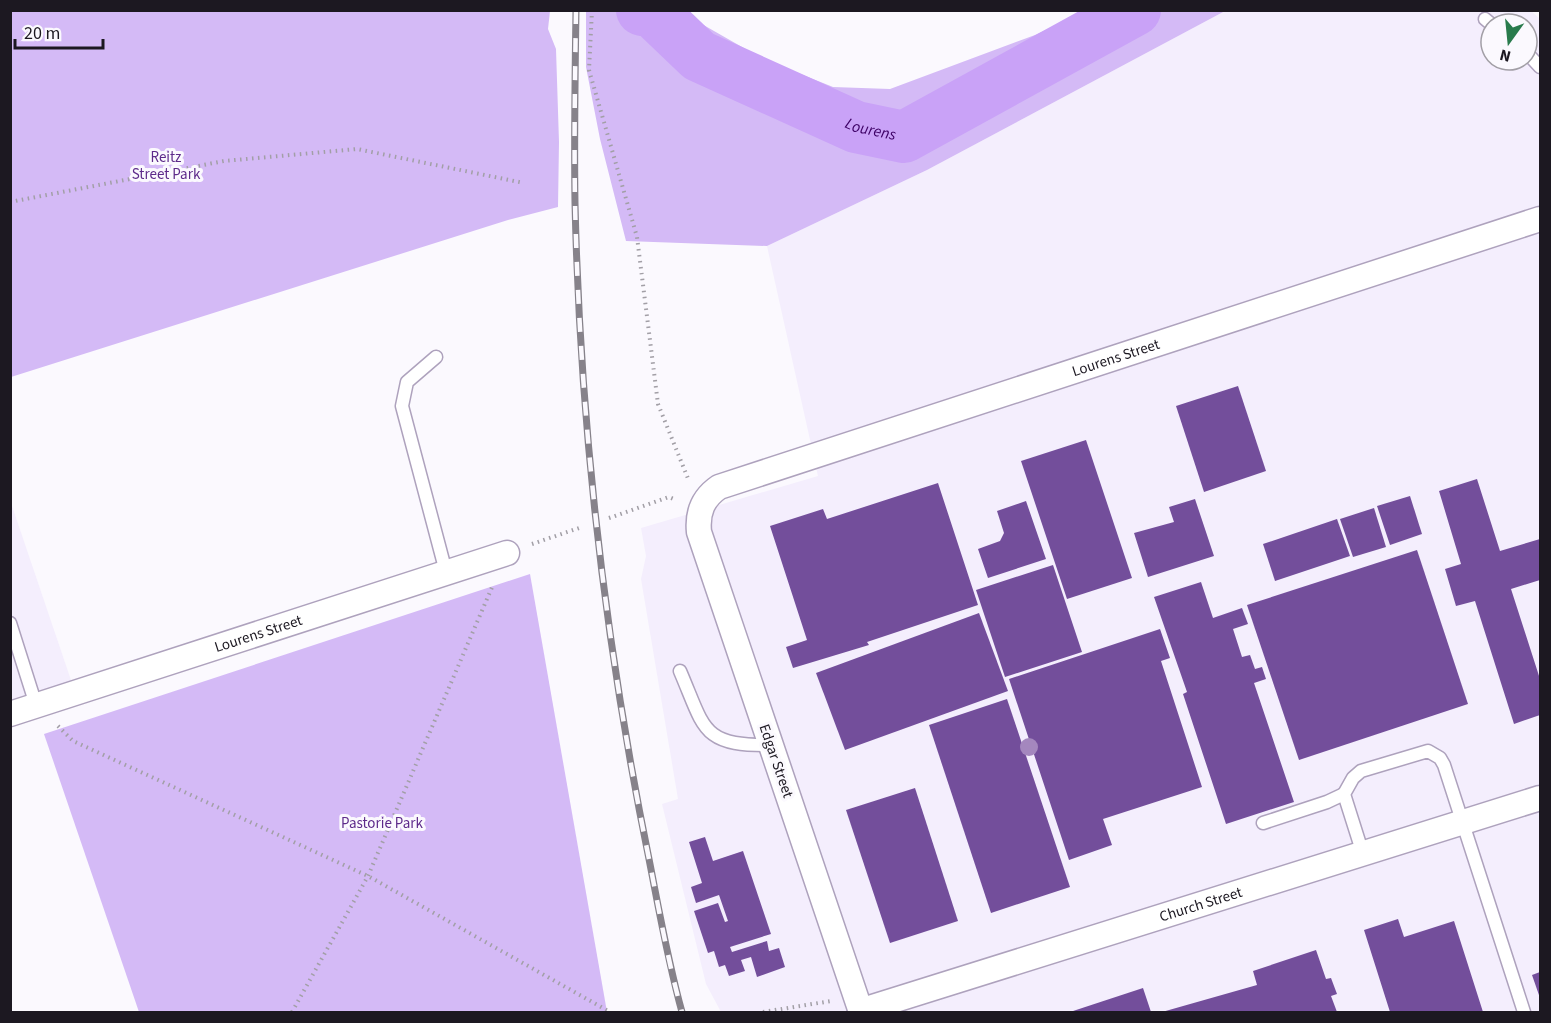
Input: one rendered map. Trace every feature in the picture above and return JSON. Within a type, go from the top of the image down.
[{"type":"street","name":"Lourens Street","points":[[700,509],[711,493],[719,487],[1540,219]]},
{"type":"street","name":"Edgar Street","points":[[700,509],[699,532],[859,1007]]},
{"type":"street","name":"Lourens Street","points":[[10,714],[507,553]]},
{"type":"street","name":"Church Street","points":[[859,1007],[1540,798]]},
{"type":"lane","points":[[436,357],[407,382],[402,406],[446,572]]},
{"type":"lane","points":[[10,623],[36,705]]},
{"type":"lane","points":[[680,671],[700,717],[721,742],[733,745],[771,745]]},
{"type":"lane","points":[[1263,823],[1327,802],[1344,794],[1353,778],[1361,771],[1428,751],[1440,758],[1524,1012]]},
{"type":"lane","points":[[1344,794],[1363,854]]},
{"type":"path","points":[[592,10],[589,70],[637,237],[658,404],[700,509]]},
{"type":"path","points":[[10,202],[224,161],[357,149],[524,183]]},
{"type":"path","points":[[609,518],[669,497],[700,509]]},
{"type":"path","points":[[556,536],[582,527]]},
{"type":"path","points":[[292,1012],[368,876],[507,553]]},
{"type":"path","points":[[36,705],[73,741],[368,876],[610,1012]]},
{"type":"path","points":[[763,1012],[859,1007]]},
{"type":"shaded area","points":[[1530,10],[1532,12],[1479,12],[1479,72],[1539,72],[1540,19],[1540,1012],[721,1012],[706,984],[662,804],[678,799],[641,579],[646,556],[641,528],[818,476],[767,246],[927,170],[1225,11]]},
{"type":"shaded area","points":[[10,500],[75,692],[10,714]]},
{"type":"green space","name":"Reitz Street Park","points":[[11,10],[550,11],[548,29],[556,49],[559,142],[558,207],[508,220],[11,377]]},
{"type":"green space","points":[[586,11],[679,11],[763,59],[833,87],[890,89],[1035,35],[1085,11],[1225,11],[927,170],[767,246],[626,241],[600,139],[586,67]]},
{"type":"green space","name":"Pastorie Park","points":[[530,574],[607,1012],[139,1012],[44,734]]},
{"type":"building","points":[[1238,386],[1266,471],[1204,492],[1176,406]]},
{"type":"building","points":[[1086,440],[1132,578],[1067,599],[1021,461]]},
{"type":"building","points":[[1477,479],[1500,551],[1540,539],[1540,580],[1511,589],[1540,679],[1540,715],[1514,724],[1475,601],[1456,606],[1445,569],[1461,564],[1439,491]]},
{"type":"building","points":[[938,483],[978,605],[867,642],[869,645],[793,668],[786,647],[807,640],[770,526],[823,509],[827,519]]},
{"type":"building","points":[[1410,496],[1422,534],[1390,545],[1377,506]]},
{"type":"building","points":[[1195,499],[1214,556],[1148,577],[1134,533],[1174,522],[1169,507]]},
{"type":"building","points":[[1026,501],[1046,559],[988,578],[978,549],[1000,541],[1004,533],[997,511]]},
{"type":"building","points":[[1374,508],[1386,547],[1353,557],[1340,519]]},
{"type":"building","points":[[1337,519],[1350,556],[1275,581],[1263,544]]},
{"type":"building","points":[[1417,550],[1468,704],[1299,760],[1247,605]]},
{"type":"building","points":[[1053,565],[1082,652],[1005,677],[976,590]]},
{"type":"building","points":[[1201,582],[1213,618],[1242,608],[1248,624],[1233,629],[1242,657],[1250,655],[1255,669],[1262,667],[1266,679],[1254,683],[1294,802],[1226,824],[1183,694],[1187,692],[1154,597]]},
{"type":"building","points":[[979,613],[1008,691],[845,750],[816,673]]},
{"type":"building","points":[[1160,629],[1170,658],[1161,661],[1202,787],[1103,819],[1112,845],[1069,860],[1009,679]]},
{"type":"building","points":[[1007,699],[1070,887],[991,913],[929,725]]},
{"type":"building","points":[[915,788],[958,921],[890,943],[846,810]]},
{"type":"building","points":[[705,837],[713,861],[743,851],[771,934],[730,947],[732,952],[767,941],[769,951],[779,948],[785,967],[757,977],[751,957],[741,960],[745,971],[729,976],[725,965],[719,967],[714,951],[708,953],[694,911],[718,903],[725,922],[728,921],[719,895],[696,903],[691,887],[702,883],[689,842]]},
{"type":"building","points":[[1398,919],[1404,937],[1454,921],[1483,1012],[1390,1012],[1364,930]]},
{"type":"building","points":[[1316,950],[1326,979],[1331,978],[1337,994],[1331,996],[1337,1012],[1162,1012],[1257,985],[1253,971]]},
{"type":"building","points":[[1540,972],[1540,998],[1532,975]]},
{"type":"building","points":[[1143,988],[1151,1012],[1070,1012]]},
{"type":"waterway","name":"Lourens","points":[[642,10],[653,12],[699,56],[856,127],[904,137],[1135,10]]},
{"type":"railway","points":[[576,10],[575,179],[578,286],[582,368],[597,533],[633,778],[664,936],[682,1012]]}]
